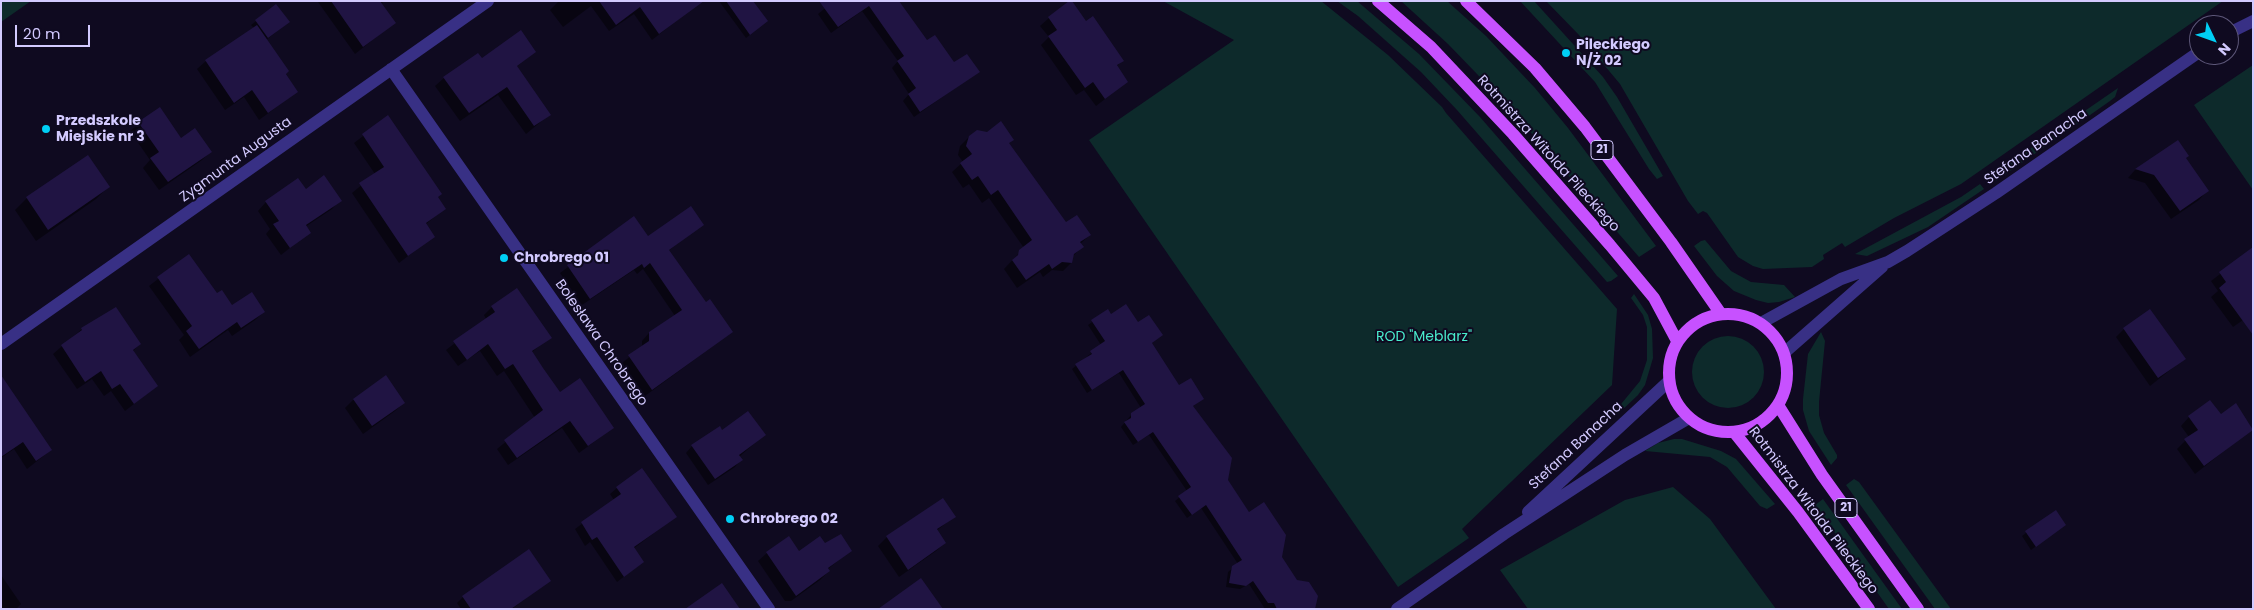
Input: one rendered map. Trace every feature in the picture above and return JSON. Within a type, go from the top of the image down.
[{"type":"main road","name":"Rotmistrza Witolda Pileckiego","points":[[1378,1],[1431,47],[1513,134],[1654,298],[1677,341]]},
{"type":"main road","name":"21","points":[[1466,1],[1535,68],[1585,127],[1671,242],[1721,314]]},
{"type":"main road","points":[[1721,314],[1735,314],[1761,323],[1775,336],[1784,353],[1788,371],[1785,389],[1778,405],[1766,418],[1751,428],[1734,432],[1710,429],[1689,418],[1676,401],[1669,381],[1669,360],[1677,341],[1689,328],[1704,318],[1721,314]]},
{"type":"main road","name":"Rotmistrza Witolda Pileckiego","points":[[1778,405],[1822,475],[1918,609]]},
{"type":"main road","name":"Rotmistrza Witolda Pileckiego","points":[[1734,432],[1798,512],[1869,609]]},
{"type":"street","name":"Zygmunta Augusta","points":[[1,344],[488,1]]},
{"type":"street","points":[[2239,28],[2253,21]]},
{"type":"street","name":"Stefana Banacha","points":[[1784,353],[1888,262],[1989,198],[2189,59]]},
{"type":"street","name":"Bolesława Chrobrego","points":[[391,69],[769,609]]},
{"type":"street","name":"Stefana Banacha","points":[[1761,323],[1841,279],[1888,262]]},
{"type":"street","name":"Stefana Banacha","points":[[1504,534],[1620,424],[1669,381]]},
{"type":"street","name":"Stefana Banacha","points":[[1397,609],[1504,534],[1625,455],[1689,418]]},
{"type":"green space","points":[[1,1],[31,1],[1,22]]},
{"type":"green space","name":"ROD \"Meblarz\"","points":[[1163,1],[1321,1],[1388,55],[1442,107],[1617,309],[1612,385],[1462,529],[1469,538],[1398,587],[1089,140],[1234,40]]},
{"type":"green space","points":[[1337,1],[1357,1],[1419,54],[1480,117],[1618,276],[1607,282],[1457,110],[1421,72],[1358,16]]},
{"type":"green space","points":[[1401,1],[1447,1],[1486,36],[1535,88],[1568,128],[1656,246],[1639,257],[1506,104],[1448,44]]},
{"type":"green space","points":[[1520,1],[1534,1],[1603,77],[1617,97],[1663,176],[1657,179],[1649,169],[1595,82]]},
{"type":"green space","points":[[1546,1],[2223,1],[2203,15],[2189,15],[2189,25],[1961,184],[1894,218],[1845,247],[1842,243],[1823,255],[1824,259],[1812,267],[1763,269],[1753,266],[1738,257],[1707,213],[1703,211],[1698,214],[1688,201],[1620,84],[1579,35]]},
{"type":"green space","points":[[2253,65],[2253,190],[2194,105]]},
{"type":"green space","points":[[2118,88],[2115,97],[2110,101],[1996,181],[1992,175]]},
{"type":"green space","points":[[1980,184],[1984,189],[1928,227],[1867,256],[1855,254],[1961,197]]},
{"type":"green space","points":[[1705,240],[1731,271],[1751,282],[1784,285],[1795,297],[1768,303],[1734,291],[1717,276],[1694,246]]},
{"type":"green space","points":[[1634,294],[1648,315],[1652,329],[1653,358],[1645,385],[1638,395],[1618,414],[1617,409],[1640,381],[1647,360],[1647,327],[1643,315],[1631,298]]},
{"type":"green space","points":[[1821,332],[1825,341],[1819,415],[1824,433],[1837,455],[1837,458],[1831,465],[1809,431],[1803,410],[1808,354]]},
{"type":"green space","points":[[1728,336],[1748,342],[1758,352],[1764,372],[1758,392],[1748,402],[1728,408],[1708,402],[1698,392],[1692,372],[1698,352],[1708,342]]},
{"type":"green space","points":[[1682,439],[1721,451],[1736,459],[1775,504],[1767,509],[1760,506],[1727,467],[1710,457],[1645,451],[1658,443]]},
{"type":"green space","points":[[1854,479],[1859,482],[1951,609],[1935,609],[1846,485]]},
{"type":"green space","points":[[1673,487],[1710,519],[1776,609],[1528,609],[1500,570],[1625,500]]},
{"type":"green space","points":[[1823,499],[1902,609],[1889,609],[1815,505]]},
{"type":"building","points":[[331,1],[380,1],[396,23],[363,47]]},
{"type":"building","points":[[599,1],[704,1],[659,34],[640,7],[616,25]]},
{"type":"building","points":[[726,1],[753,1],[768,21],[750,35]]},
{"type":"building","points":[[819,1],[899,1],[927,40],[935,35],[954,62],[967,54],[980,72],[920,112],[908,94],[916,88],[897,61],[904,56],[869,6],[838,27]]},
{"type":"building","points":[[1069,1],[1072,1],[1086,21],[1093,16],[1124,61],[1117,65],[1128,82],[1105,99],[1093,82],[1085,88],[1048,36],[1057,30],[1048,17]]},
{"type":"building","points":[[276,4],[290,22],[268,38],[255,20]]},
{"type":"building","points":[[257,25],[289,71],[286,74],[298,92],[268,113],[252,90],[234,103],[205,60]]},
{"type":"building","points":[[521,30],[536,52],[517,66],[551,115],[534,126],[507,87],[469,113],[443,77],[478,53],[482,58]]},
{"type":"building","points":[[160,107],[181,138],[195,128],[212,152],[168,182],[150,158],[159,152],[138,122]]},
{"type":"building","points":[[388,115],[442,194],[438,197],[446,209],[426,223],[435,237],[408,256],[359,183],[384,167],[362,134]]},
{"type":"building","points":[[1001,121],[1014,140],[1009,143],[1066,222],[1077,215],[1091,235],[1080,242],[1084,247],[1074,254],[1072,263],[1062,262],[1052,269],[1049,264],[1026,280],[1012,260],[1018,255],[1019,250],[1032,240],[998,190],[991,195],[978,176],[972,180],[960,163],[972,154],[966,146],[969,136],[977,130],[987,132]]},
{"type":"building","points":[[2178,140],[2189,156],[2186,158],[2209,191],[2180,211],[2154,175],[2135,169]]},
{"type":"building","name":"Przedszkole Miejskie nr 3","points":[[88,155],[110,187],[48,230],[26,197]]},
{"type":"building","points":[[324,175],[342,201],[306,225],[311,233],[290,248],[273,224],[279,221],[265,201],[298,178],[306,189]]},
{"type":"building","points":[[691,206],[704,225],[669,250],[706,302],[710,299],[733,332],[652,390],[628,355],[649,341],[649,332],[682,310],[650,263],[644,268],[642,264],[590,299],[567,265],[634,216],[648,236]]},
{"type":"building","points":[[2253,247],[2253,335],[2219,288],[2226,282],[2219,272]]},
{"type":"building","points":[[189,254],[217,293],[222,290],[232,305],[252,292],[265,312],[241,328],[237,322],[199,349],[186,331],[192,326],[157,277]]},
{"type":"building","points":[[517,288],[552,338],[532,351],[543,368],[560,392],[580,378],[614,428],[588,446],[570,421],[517,458],[504,440],[543,410],[513,364],[505,369],[488,344],[467,360],[453,341],[495,312],[491,306]]},
{"type":"building","points":[[1126,304],[1138,322],[1149,315],[1163,335],[1152,343],[1179,385],[1191,378],[1204,399],[1193,406],[1232,458],[1228,480],[1249,512],[1264,502],[1286,535],[1282,557],[1297,580],[1309,582],[1318,596],[1315,609],[1277,609],[1274,603],[1268,603],[1253,581],[1246,586],[1229,583],[1232,566],[1242,560],[1206,505],[1192,515],[1178,496],[1191,487],[1153,432],[1138,442],[1124,422],[1131,418],[1131,413],[1145,404],[1123,370],[1092,390],[1075,364],[1092,354],[1090,351],[1105,341],[1091,320],[1108,309],[1111,314]]},
{"type":"building","points":[[116,307],[141,344],[133,350],[158,386],[134,404],[120,384],[112,389],[101,371],[85,382],[61,345],[82,330],[81,328]]},
{"type":"building","points":[[2150,309],[2186,359],[2158,378],[2123,328]]},
{"type":"building","points":[[1,375],[52,450],[36,461],[23,442],[1,457]]},
{"type":"building","points":[[386,375],[405,403],[372,426],[353,399]]},
{"type":"building","points":[[2210,400],[2221,414],[2236,403],[2253,430],[2204,466],[2184,439],[2198,430],[2188,416]]},
{"type":"building","points":[[748,411],[766,435],[739,455],[743,460],[715,479],[691,445],[720,426],[722,430]]},
{"type":"building","points":[[642,468],[677,517],[634,547],[644,562],[624,577],[597,537],[592,540],[581,522],[621,494],[616,487]]},
{"type":"building","points":[[943,498],[956,517],[937,529],[946,543],[908,570],[886,536]]},
{"type":"building","points":[[2056,510],[2066,525],[2036,547],[2025,531]]},
{"type":"building","points":[[841,534],[852,551],[828,568],[830,571],[796,596],[766,552],[789,536],[799,551],[820,536],[825,543]]},
{"type":"building","points":[[529,549],[551,581],[511,609],[471,609],[462,596]]},
{"type":"building","points":[[921,578],[943,609],[878,609]]},
{"type":"building","points":[[722,583],[740,609],[685,609]]},
{"type":"place","name":"Pileckiego N/Ż 02","points":[[1566,53]]},
{"type":"place","name":"Przedszkole Miejskie nr 3","points":[[46,129]]},
{"type":"place","name":"Chrobrego 01","points":[[504,258]]},
{"type":"place","name":"Chrobrego 02","points":[[730,519]]}]
